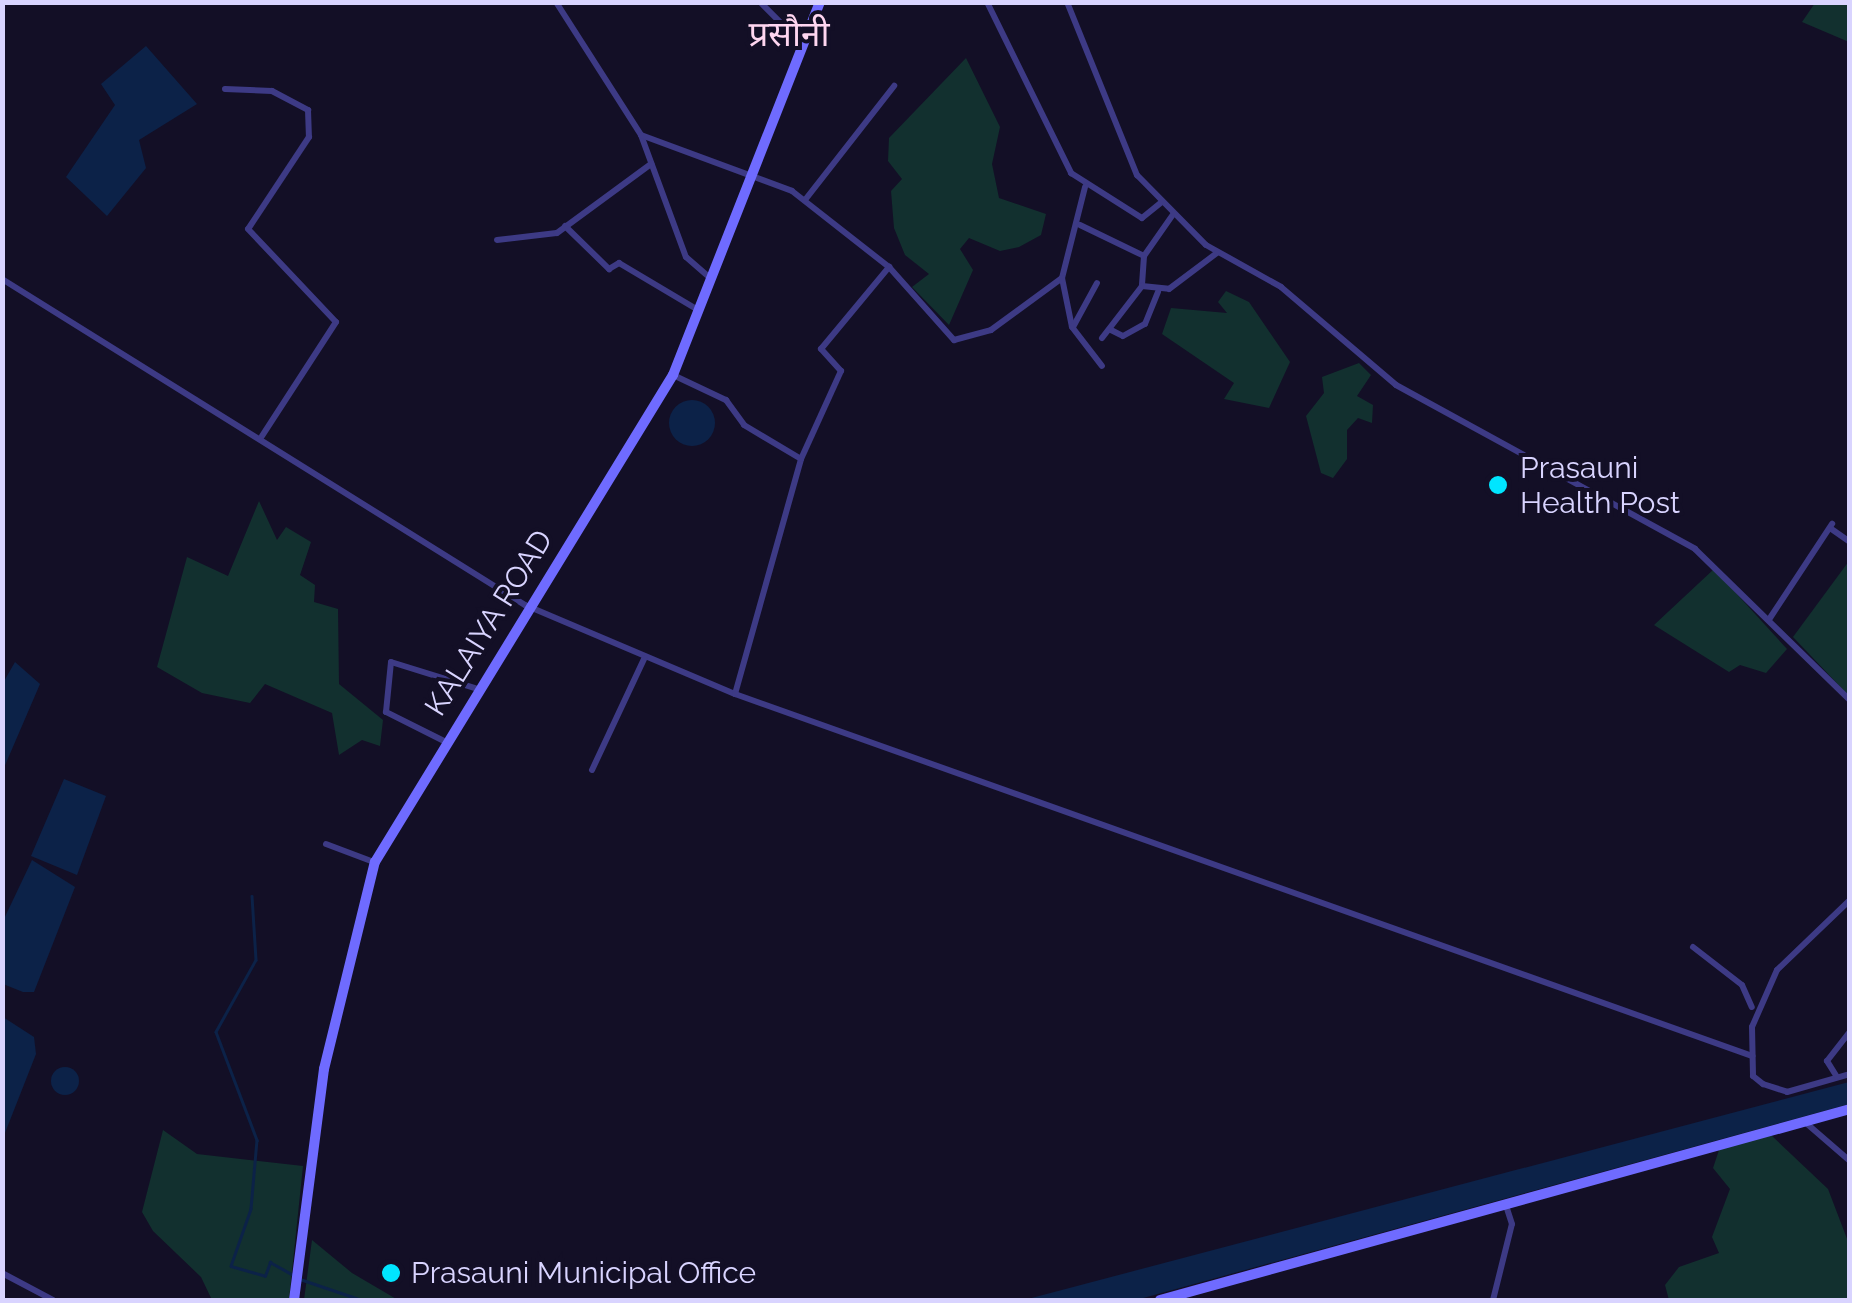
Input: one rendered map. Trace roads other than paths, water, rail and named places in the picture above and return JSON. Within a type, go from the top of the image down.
[{"type":"main road","name":"KALAIYA ROAD","points":[[294,1300],[324,1070],[375,862],[475,688],[673,375],[748,173],[820,2]]},
{"type":"main road","points":[[1160,1300],[1850,1109]]},
{"type":"street","points":[[556,2],[642,135],[686,257],[710,278]]},
{"type":"street","points":[[760,2],[801,44]]},
{"type":"street","points":[[986,2],[1004,51],[1085,187],[1142,218],[1162,202]]},
{"type":"street","points":[[1067,2],[1125,153],[1162,202],[1217,253],[1281,287],[1396,386],[1696,549],[1850,700]]},
{"type":"street","points":[[805,200],[894,86]]},
{"type":"street","points":[[225,89],[272,92],[308,110],[308,138],[248,229],[336,322],[262,436]]},
{"type":"street","points":[[642,135],[748,173],[805,200],[889,268],[954,340],[992,330],[1062,278]]},
{"type":"street","points":[[497,240],[532,242],[565,226],[651,164]]},
{"type":"street","points":[[1085,187],[1080,225],[1062,278],[1072,327],[1102,366]]},
{"type":"street","points":[[1102,338],[1142,286],[1144,256],[1174,213]]},
{"type":"street","points":[[1080,225],[1144,256]]},
{"type":"street","points":[[565,226],[609,269],[619,263],[698,310]]},
{"type":"street","points":[[1110,330],[1123,336],[1145,324],[1158,292],[1217,253]]},
{"type":"street","points":[[735,694],[801,459],[841,370],[821,349],[889,268]]},
{"type":"street","points":[[2,278],[262,436],[526,605],[644,659],[1752,1056]]},
{"type":"street","points":[[1072,327],[1096,283]]},
{"type":"street","points":[[1142,286],[1158,292]]},
{"type":"street","points":[[673,375],[726,400],[744,425],[801,459]]},
{"type":"street","points":[[1770,618],[1831,526],[1850,542]]},
{"type":"street","points":[[592,770],[644,659]]},
{"type":"street","points":[[444,740],[386,712],[391,662],[475,688]]},
{"type":"street","points":[[326,844],[375,862]]},
{"type":"street","points":[[1753,1008],[1777,970],[1850,900]]},
{"type":"street","points":[[1693,947],[1742,984],[1753,1008],[1753,1076],[1787,1092],[1850,1074]]},
{"type":"street","points":[[1838,1078],[1827,1061],[1850,1032]]},
{"type":"street","points":[[1804,1121],[1850,1161]]},
{"type":"street","points":[[1493,1300],[1512,1224],[1505,1204]]},
{"type":"street","points":[[2,1273],[52,1300]]},
{"type":"water","points":[[146,46],[197,104],[139,140],[146,168],[107,216],[66,177],[115,105],[101,84]]},
{"type":"water","points":[[692,400],[708,407],[715,423],[708,439],[692,446],[676,439],[669,423],[676,407]]},
{"type":"water","points":[[15,662],[40,684],[3,770],[3,683]]},
{"type":"water","points":[[64,779],[106,796],[77,875],[31,856]]},
{"type":"water","points":[[32,860],[75,887],[34,992],[23,992],[3,984],[3,921]]},
{"type":"water","points":[[3,1017],[34,1037],[36,1054],[3,1138]]},
{"type":"water","points":[[65,1067],[75,1071],[79,1081],[75,1091],[65,1095],[55,1091],[51,1081],[55,1071]]},
{"type":"water","points":[[1849,1082],[1849,1104],[1136,1300],[1024,1300]]},
{"type":"waterway","points":[[252,896],[256,960],[216,1032],[257,1140],[251,1209],[231,1266],[265,1276],[270,1262],[293,1275]]},
{"type":"waterway","points":[[300,1279],[362,1300]]},
{"type":"place","name":"Prasauni Health Post","points":[[1498,485]]},
{"type":"place","name":"Prasauni Municipal Office","points":[[391,1273]]},
{"type":"district","name":"प्रसौनी","points":[[789,34]]}]
